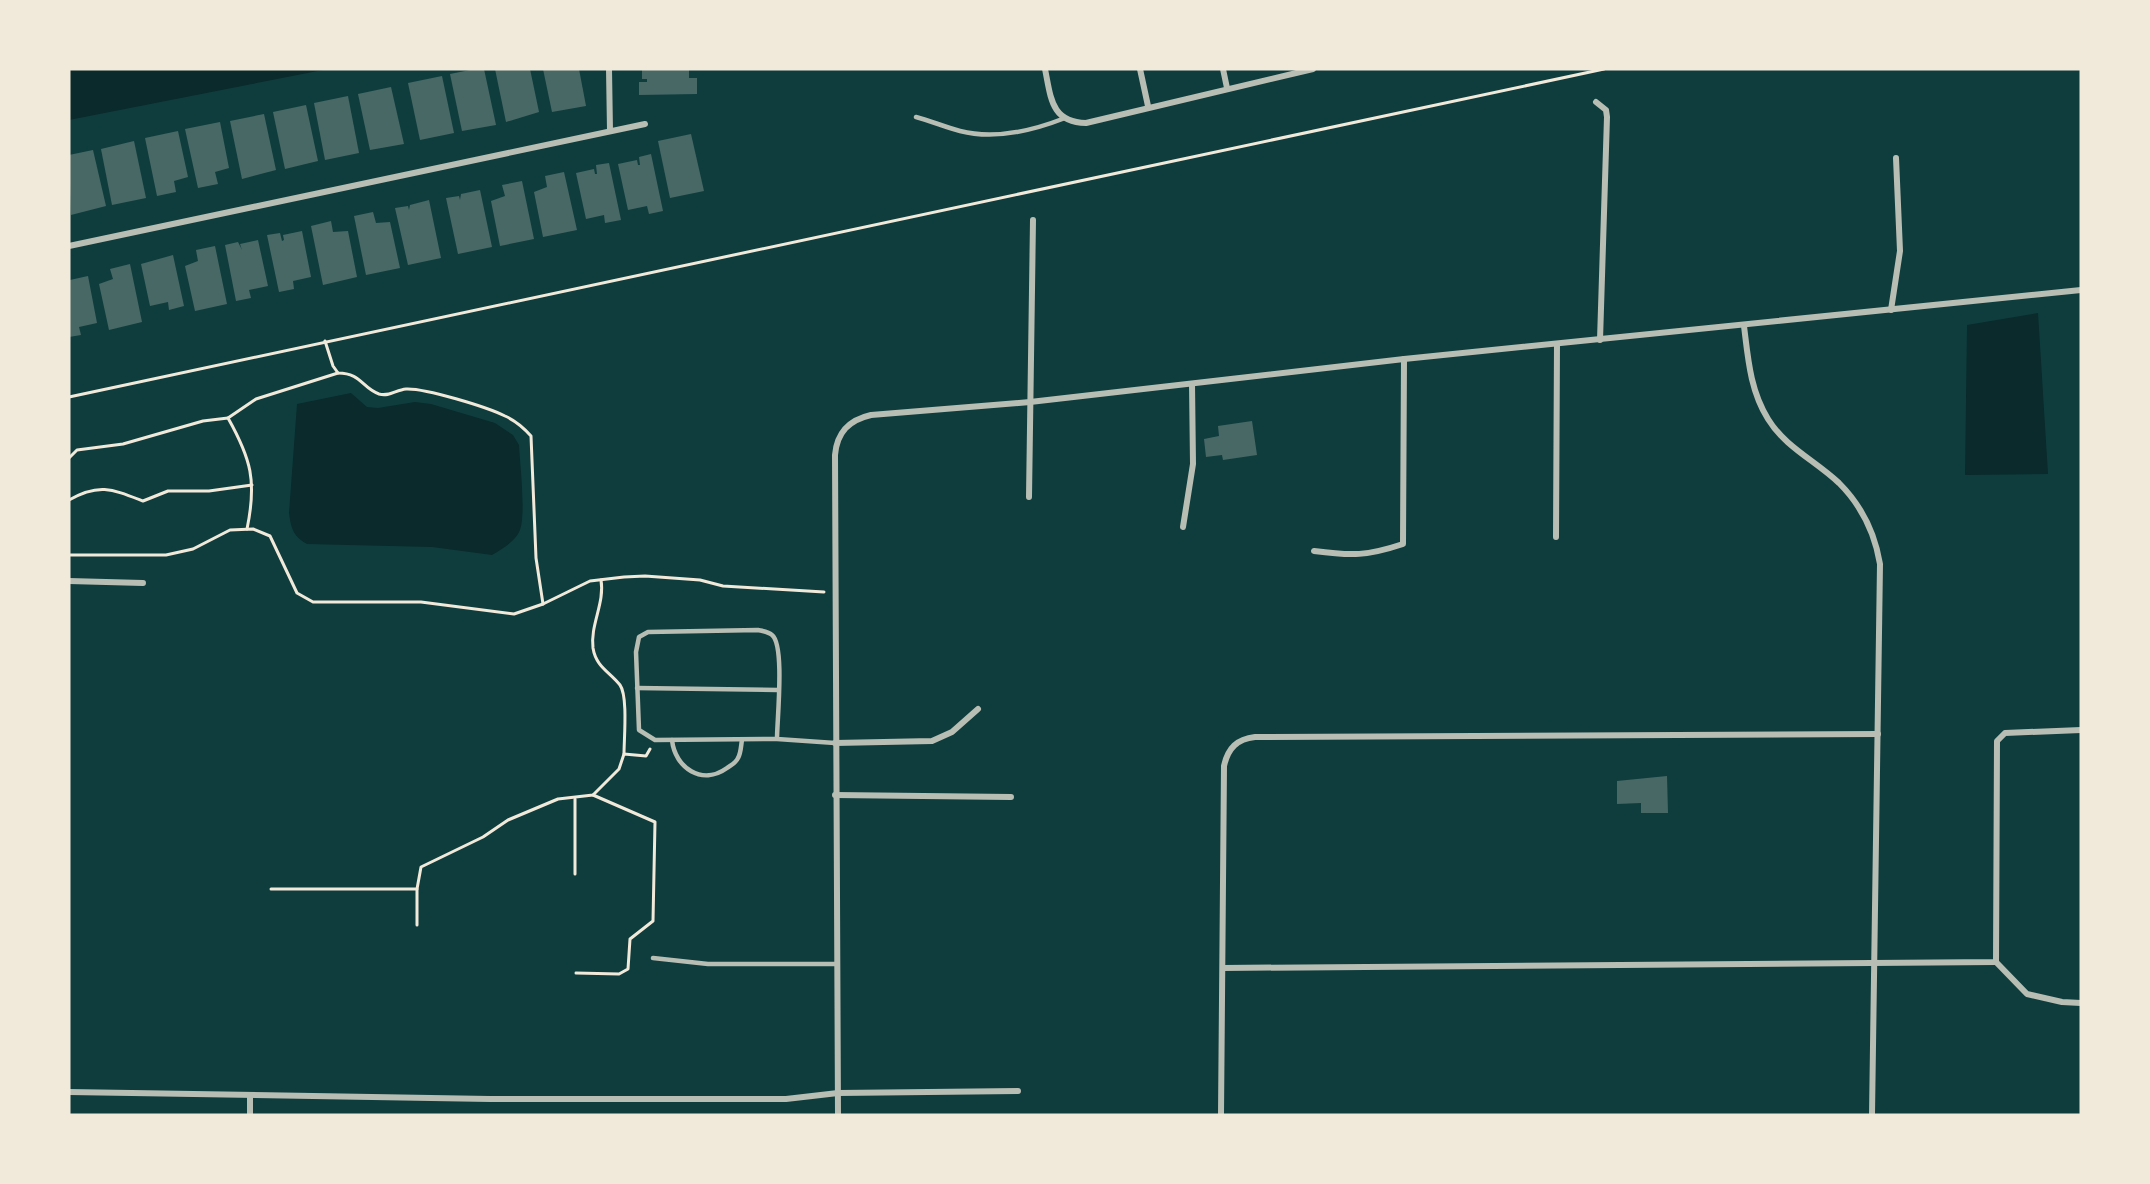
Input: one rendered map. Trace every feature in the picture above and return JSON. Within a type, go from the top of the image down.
[{"type":"street","points":[[609,69],[610,131]]},
{"type":"street","points":[[1045,69],[1053,105],[1065,118],[1086,123],[1148,106],[1312,69]]},
{"type":"street","points":[[1140,69],[1148,106]]},
{"type":"street","points":[[1223,69],[1227,88]]},
{"type":"street","points":[[1596,102],[1606,110],[1607,117],[1600,340]]},
{"type":"street","points":[[69,246],[645,124]]},
{"type":"street","points":[[1891,310],[1900,251],[1896,158]]},
{"type":"street","points":[[1029,496],[1033,220]]},
{"type":"street","points":[[838,1115],[834,455],[838,439],[846,426],[857,419],[871,415],[1030,402],[1404,359],[2081,290]]},
{"type":"street","points":[[1744,326],[1754,386],[1768,419],[1797,450],[1839,483],[1862,514],[1877,546],[1881,581],[1872,1115]]},
{"type":"street","points":[[1556,537],[1557,344]]},
{"type":"street","points":[[1314,551],[1353,556],[1375,553],[1403,544],[1404,359]]},
{"type":"street","points":[[1183,527],[1193,464],[1192,384]]},
{"type":"street","points":[[69,581],[143,583]]},
{"type":"street","points":[[835,743],[932,741],[952,732],[978,709]]},
{"type":"street","points":[[2081,730],[2020,730],[2005,733],[1997,741],[1996,962],[2027,994],[2062,1002],[2081,1003]]},
{"type":"street","points":[[1221,1115],[1224,766],[1232,747],[1239,741],[1255,737],[1878,734]]},
{"type":"street","points":[[835,795],[1011,796]]},
{"type":"street","points":[[1223,968],[1996,962]]},
{"type":"street","points":[[69,1092],[490,1099],[786,1099],[838,1093],[1018,1090]]},
{"type":"street","points":[[250,1095],[250,1115]]},
{"type":"lane","points":[[916,117],[961,131],[990,136],[1021,131],[1065,118]]},
{"type":"lane","points":[[777,739],[777,642],[771,634],[758,630],[648,632],[639,637],[637,688],[639,730],[655,740],[777,739],[835,743]]},
{"type":"lane","points":[[637,688],[778,690]]},
{"type":"lane","points":[[672,740],[674,754],[680,763],[690,772],[706,775],[721,772],[735,762],[739,758],[742,740]]},
{"type":"lane","points":[[653,958],[708,964],[836,964]]},
{"type":"path","points":[[69,397],[1604,69]]},
{"type":"path","points":[[326,341],[333,366],[338,373]]},
{"type":"path","points":[[69,458],[77,450],[123,444],[203,421],[228,418],[256,399],[338,373],[348,373],[363,380],[378,394],[391,395],[405,389],[481,406],[520,424],[531,436],[536,558],[543,604]]},
{"type":"path","points":[[228,418],[246,449],[252,486],[252,506],[247,529]]},
{"type":"path","points":[[69,501],[89,489],[118,491],[143,501],[168,491],[209,491],[252,486]]},
{"type":"path","points":[[69,555],[166,555],[193,549],[230,530],[253,529],[270,536],[297,593],[313,602],[421,602],[514,614],[543,604],[566,591],[601,580],[645,576],[700,580],[723,586],[835,592]]},
{"type":"path","points":[[417,926],[417,889],[421,867],[483,837],[508,820],[558,799],[574,799],[593,795],[620,769],[624,754],[624,703],[621,686],[599,664],[593,650],[593,629],[603,590],[601,580]]},
{"type":"path","points":[[624,754],[646,756],[655,740]]},
{"type":"path","points":[[576,973],[619,974],[628,969],[630,939],[653,921],[655,822],[593,795]]},
{"type":"path","points":[[574,799],[574,874]]},
{"type":"path","points":[[271,889],[417,889]]},
{"type":"water","points":[[69,69],[328,69],[69,120]]},
{"type":"water","points":[[2038,313],[2048,474],[1965,475],[1967,325]]},
{"type":"water","points":[[351,393],[367,407],[378,408],[415,402],[431,404],[495,423],[513,435],[519,445],[523,501],[522,522],[515,538],[492,555],[432,547],[307,544],[299,538],[292,527],[289,513],[297,404]]},
{"type":"building","points":[[484,69],[496,125],[462,131],[450,74]]},
{"type":"building","points":[[495,69],[530,69],[539,112],[506,122]]},
{"type":"building","points":[[543,69],[579,69],[586,106],[552,112]]},
{"type":"building","points":[[642,69],[689,69],[689,78],[697,78],[697,94],[639,95],[639,82],[647,82],[647,79],[642,79]]},
{"type":"building","points":[[442,76],[454,133],[420,140],[408,83]]},
{"type":"building","points":[[391,87],[404,144],[370,150],[358,94]]},
{"type":"building","points":[[348,96],[359,153],[325,160],[314,103]]},
{"type":"building","points":[[306,105],[318,161],[285,169],[273,112]]},
{"type":"building","points":[[264,114],[276,170],[242,179],[230,121]]},
{"type":"building","points":[[220,122],[229,168],[215,172],[218,184],[198,188],[185,129]]},
{"type":"building","points":[[178,131],[188,177],[174,181],[176,192],[157,196],[145,138]]},
{"type":"building","points":[[691,134],[704,191],[670,198],[658,141]]},
{"type":"building","points":[[134,141],[146,198],[112,205],[101,149]]},
{"type":"building","points":[[93,150],[106,206],[71,215],[69,155]]},
{"type":"building","points":[[651,154],[663,211],[649,214],[647,206],[628,210],[618,164],[637,160],[640,165],[639,157]]},
{"type":"building","points":[[609,163],[621,220],[605,223],[604,215],[586,219],[576,173],[594,169],[597,174],[596,165]]},
{"type":"building","points":[[564,172],[577,230],[543,237],[534,192],[547,187],[545,176]]},
{"type":"building","points":[[522,181],[534,239],[500,246],[491,201],[505,196],[502,185]]},
{"type":"building","points":[[480,190],[492,247],[458,254],[446,198],[459,196],[460,200],[461,194]]},
{"type":"building","points":[[429,200],[441,258],[408,265],[395,208],[408,206],[409,210],[410,205]]},
{"type":"building","points":[[373,212],[376,223],[390,222],[400,268],[366,275],[354,216]]},
{"type":"building","points":[[331,221],[333,232],[348,231],[357,277],[323,285],[311,226]]},
{"type":"building","points":[[302,231],[311,277],[293,281],[294,289],[279,292],[267,235],[280,233],[282,241],[284,240],[283,235]]},
{"type":"building","points":[[258,240],[268,286],[249,290],[251,298],[236,301],[225,245],[238,242],[242,250],[240,244]]},
{"type":"building","points":[[215,246],[227,304],[195,311],[185,266],[198,261],[196,250]]},
{"type":"building","points":[[173,255],[184,306],[169,310],[168,302],[150,306],[141,264]]},
{"type":"building","points":[[130,264],[142,322],[109,330],[99,284],[113,279],[110,269]]},
{"type":"building","points":[[88,276],[97,323],[79,327],[81,335],[69,337],[70,280]]},
{"type":"building","points":[[1252,421],[1257,455],[1223,460],[1222,455],[1206,457],[1204,439],[1219,436],[1218,426]]},
{"type":"building","points":[[1667,776],[1668,813],[1641,813],[1641,803],[1617,804],[1617,781]]}]
